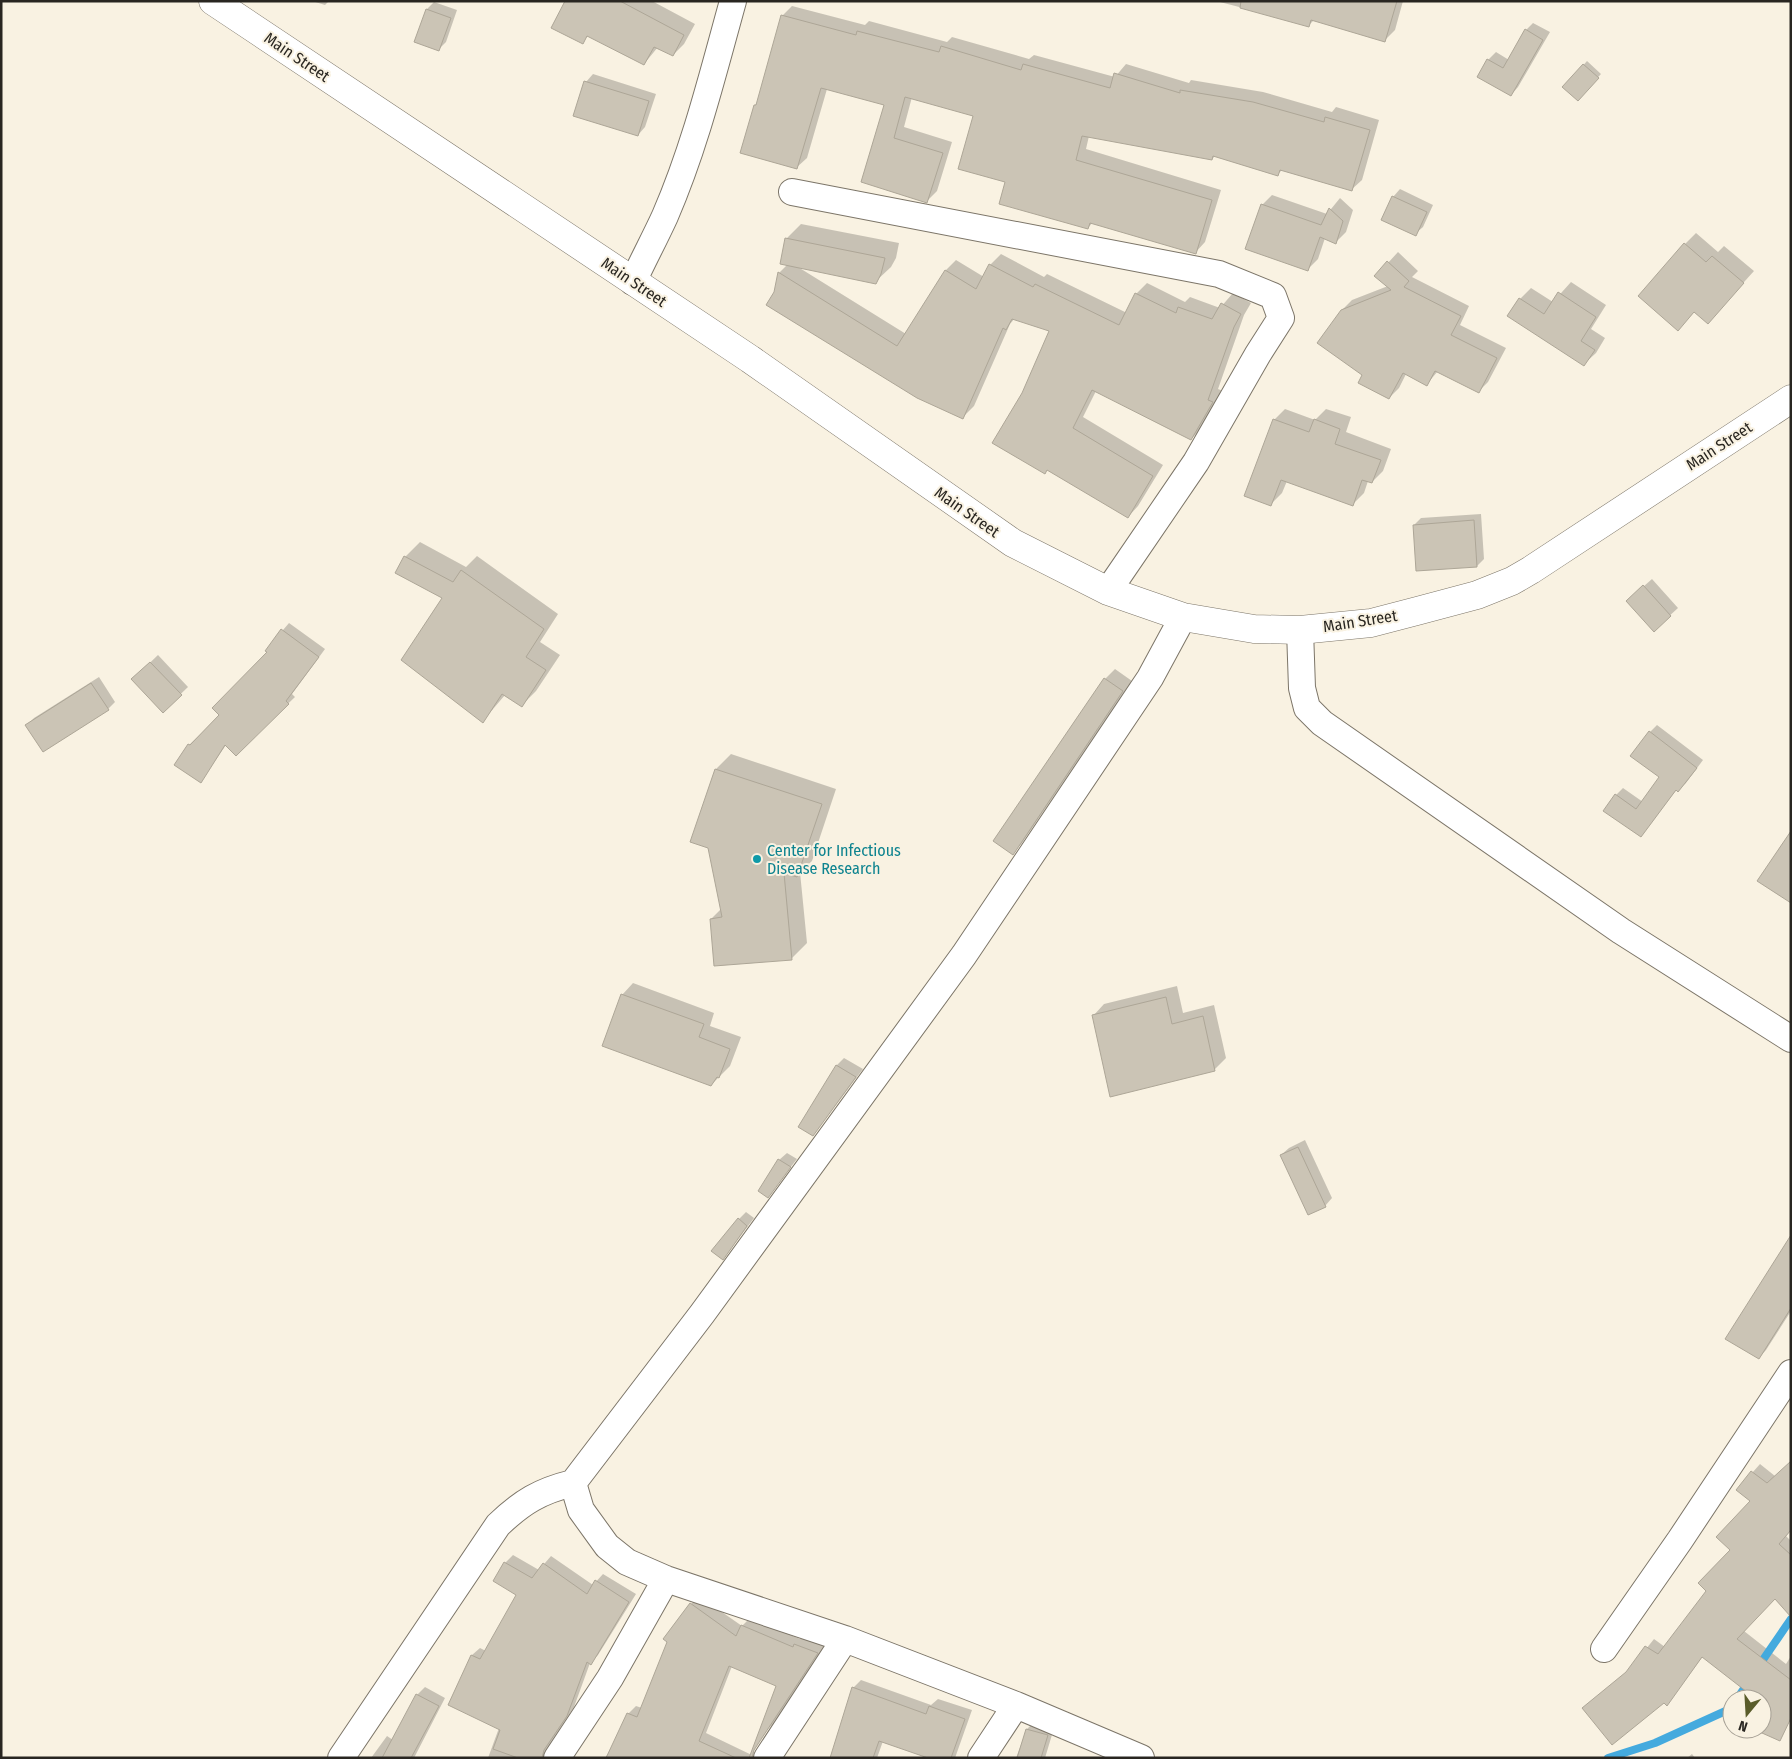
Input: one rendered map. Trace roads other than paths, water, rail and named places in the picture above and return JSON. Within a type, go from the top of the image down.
[{"type":"main road","name":"Main Street","points":[[213,1],[758,365],[1013,544],[1108,591],[1182,617],[1254,629],[1300,630],[1371,623],[1477,595],[1512,581],[1791,399]]},
{"type":"street","points":[[633,282],[665,215],[698,125],[733,1]]},
{"type":"street","points":[[792,192],[1220,274],[1273,296],[1281,318],[1258,354],[1196,462],[1108,591]]},
{"type":"street","points":[[341,1758],[498,1525],[520,1504],[549,1489],[573,1483],[702,1314],[964,955],[1150,678],[1182,617]]},
{"type":"street","points":[[1300,630],[1302,688],[1307,708],[1322,723],[1621,931],[1791,1039]]},
{"type":"street","points":[[1604,1649],[1680,1540],[1791,1374]]},
{"type":"street","points":[[573,1483],[581,1510],[608,1546],[627,1562],[666,1579],[845,1639],[1016,1705],[1141,1758]]},
{"type":"street","points":[[557,1758],[610,1678],[666,1579]]},
{"type":"street","points":[[767,1758],[845,1639]]},
{"type":"street","points":[[981,1758],[1016,1705]]},
{"type":"waterway","points":[[1758,1667],[1791,1619]]},
{"type":"waterway","points":[[1744,1689],[1749,1681]]},
{"type":"waterway","points":[[1608,1758],[1655,1743],[1722,1713]]},
{"type":"place","name":"Center for Infectious Disease Research","points":[[757,859]]}]
